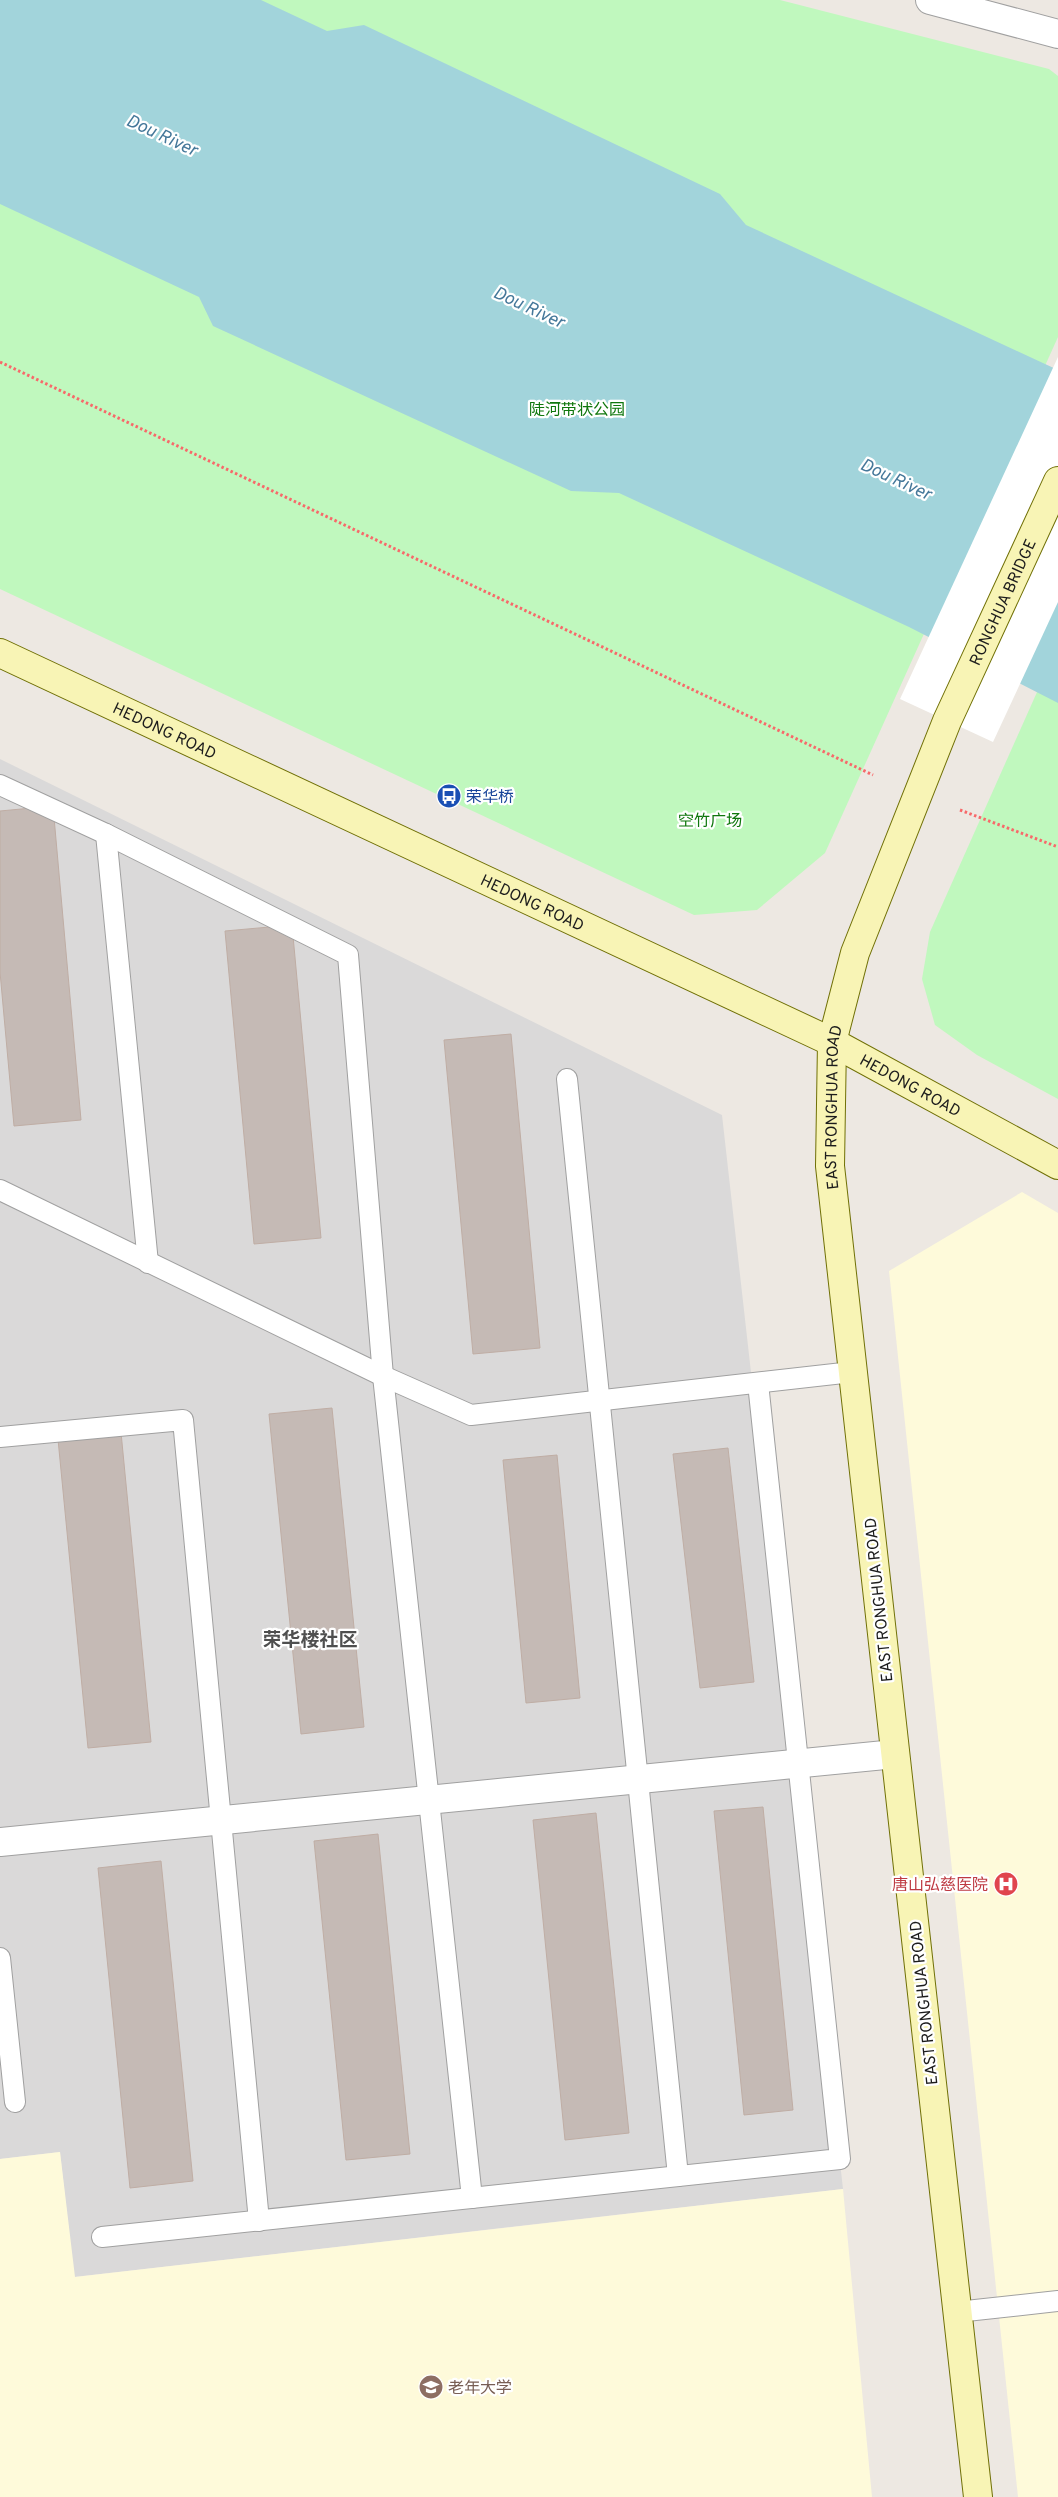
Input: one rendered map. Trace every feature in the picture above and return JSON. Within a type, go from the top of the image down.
[{"type":"street","points":[[930,0],[1058,34]]},
{"type":"street","name":"RONGHUA BRIDGE","points":[[947,721],[1058,481]]},
{"type":"street","name":"HEDONG ROAD","points":[[0,653],[832,1042],[1058,1165]]},
{"type":"street","name":"EAST RONGHUA ROAD","points":[[947,721],[855,952],[832,1042],[830,1166],[978,2497]]},
{"type":"street","points":[[0,1842],[895,1754]]},
{"type":"lane","points":[[0,786],[106,834],[348,955],[384,1376],[472,2198]]},
{"type":"lane","points":[[106,834],[148,1263]]},
{"type":"lane","points":[[567,1079],[678,2176]]},
{"type":"lane","points":[[0,1190],[384,1376],[471,1415],[852,1372]]},
{"type":"lane","points":[[102,2237],[840,2160],[758,1383]]},
{"type":"lane","points":[[0,1437],[183,1420],[259,2220]]},
{"type":"lane","points":[[0,1958],[15,2102]]},
{"type":"lane","points":[[957,2312],[1058,2300]]},
{"type":"path","points":[[0,362],[873,775]]},
{"type":"path","points":[[960,810],[1058,847]]},
{"type":"shaded area","points":[[0,759],[722,1115],[843,2189],[74,2277],[60,2152],[0,2159]]},
{"type":"shaded area","name":"唐山弘慈医院","points":[[1022,1192],[1058,1213],[1058,2497],[1018,2497],[889,1271]]},
{"type":"shaded area","name":"老年大学","points":[[60,2152],[75,2277],[843,2189],[872,2497],[0,2497],[0,2159]]},
{"type":"green space","name":"陡河带状公园","points":[[0,0],[780,0],[1049,69],[1058,76],[1058,337],[825,853],[757,910],[694,915],[0,589]]},
{"type":"green space","points":[[1058,645],[1058,1099],[977,1055],[935,1025],[922,979],[930,932]]},
{"type":"water","name":"Dou River","points":[[0,0],[261,0],[327,31],[364,25],[720,194],[746,225],[1058,370],[1058,703],[909,627],[619,493],[571,491],[213,326],[199,297],[0,204]]},
{"type":"pier","points":[[1058,357],[1058,602],[993,742],[900,699]]},
{"type":"building","points":[[53,806],[81,1120],[14,1126],[0,972],[0,811]]},
{"type":"building","points":[[292,925],[321,1238],[254,1244],[225,931]]},
{"type":"building","points":[[511,1034],[540,1348],[473,1354],[444,1040]]},
{"type":"building","points":[[332,1408],[364,1727],[301,1734],[269,1414]]},
{"type":"building","points":[[120,1422],[151,1742],[88,1748],[57,1429]]},
{"type":"building","points":[[728,1448],[754,1682],[700,1688],[673,1454]]},
{"type":"building","points":[[557,1455],[580,1698],[526,1703],[503,1460]]},
{"type":"building","points":[[763,1807],[793,2110],[744,2115],[714,1811]]},
{"type":"building","points":[[596,1813],[629,2133],[565,2140],[533,1820]]},
{"type":"building","points":[[378,1834],[410,2154],[346,2160],[314,1841]]},
{"type":"building","points":[[161,1861],[193,2181],[130,2188],[98,1868]]},
{"type":"place","name":"荣华桥","points":[[449,796]]},
{"type":"place","name":"唐山弘慈医院","points":[[1006,1884]]},
{"type":"place","name":"老年大学","points":[[431,2387]]},
{"type":"district","name":"荣华楼社区","points":[[310,1639]]},
{"type":"park label","name":"空竹广场","points":[[710,820]]}]
